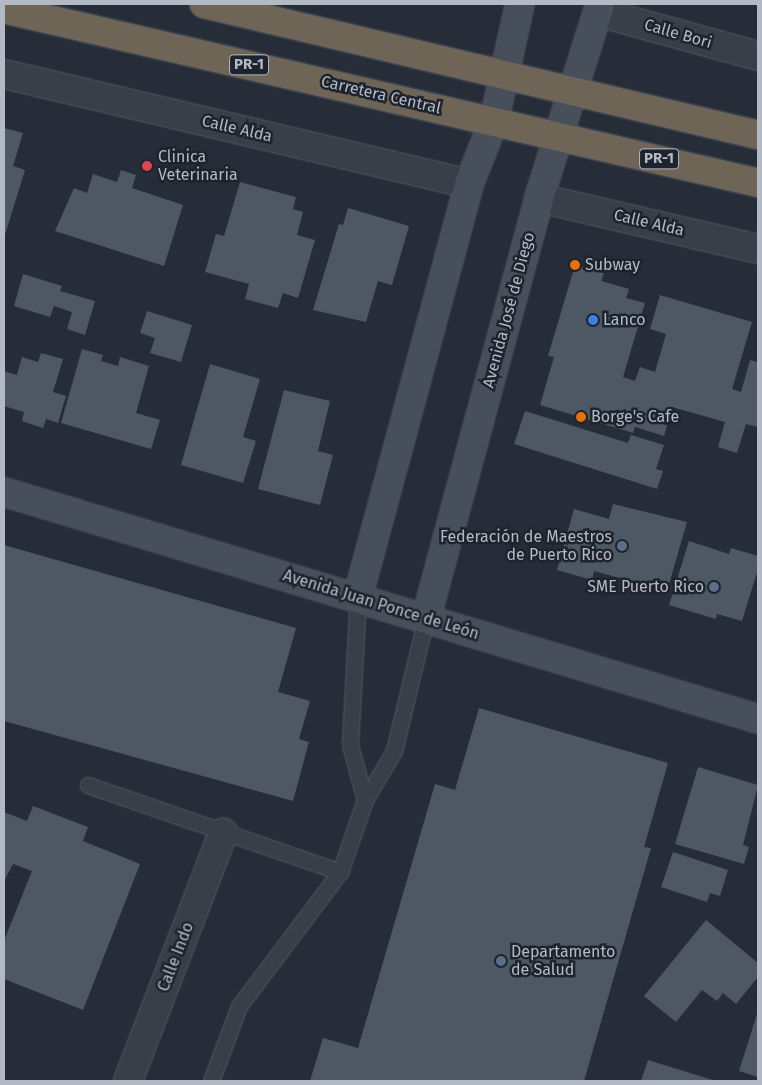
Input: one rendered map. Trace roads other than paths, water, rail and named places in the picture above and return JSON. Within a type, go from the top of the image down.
[{"type":"highway","points":[[204,4],[758,135]]},
{"type":"highway","name":"Carretera Central","points":[[4,9],[758,183]]},
{"type":"street","points":[[358,596],[469,184],[494,121],[506,76],[520,4]]},
{"type":"street","name":"Calle Bori","points":[[599,8],[758,56]]},
{"type":"street","name":"Avenida José de Diego","points":[[426,618],[539,198],[599,8]]},
{"type":"street","name":"Calle Alda","points":[[4,74],[469,184]]},
{"type":"street","name":"Calle Alda","points":[[539,198],[758,249]]},
{"type":"street","name":"Avenida Juan Ponce de León","points":[[4,492],[358,596],[758,719]]},
{"type":"street","name":"Calle Indo","points":[[128,1081],[223,833]]},
{"type":"lane","points":[[358,596],[350,745],[364,800]]},
{"type":"lane","points":[[211,1081],[238,1006],[312,913],[340,872],[364,800],[394,751],[426,618]]},
{"type":"lane","points":[[88,785],[340,872]]},
{"type":"place","name":"Clinica Veterinaria","points":[[147,166]]},
{"type":"place","name":"Subway","points":[[575,265]]},
{"type":"place","name":"Lanco","points":[[593,320]]},
{"type":"place","name":"Borge's Cafe","points":[[581,417]]},
{"type":"place","name":"Federación de Maestros de Puerto Rico","points":[[622,546]]},
{"type":"place","name":"SME Puerto Rico","points":[[714,587]]},
{"type":"place","name":"Departamento de Salud","points":[[501,961]]}]
